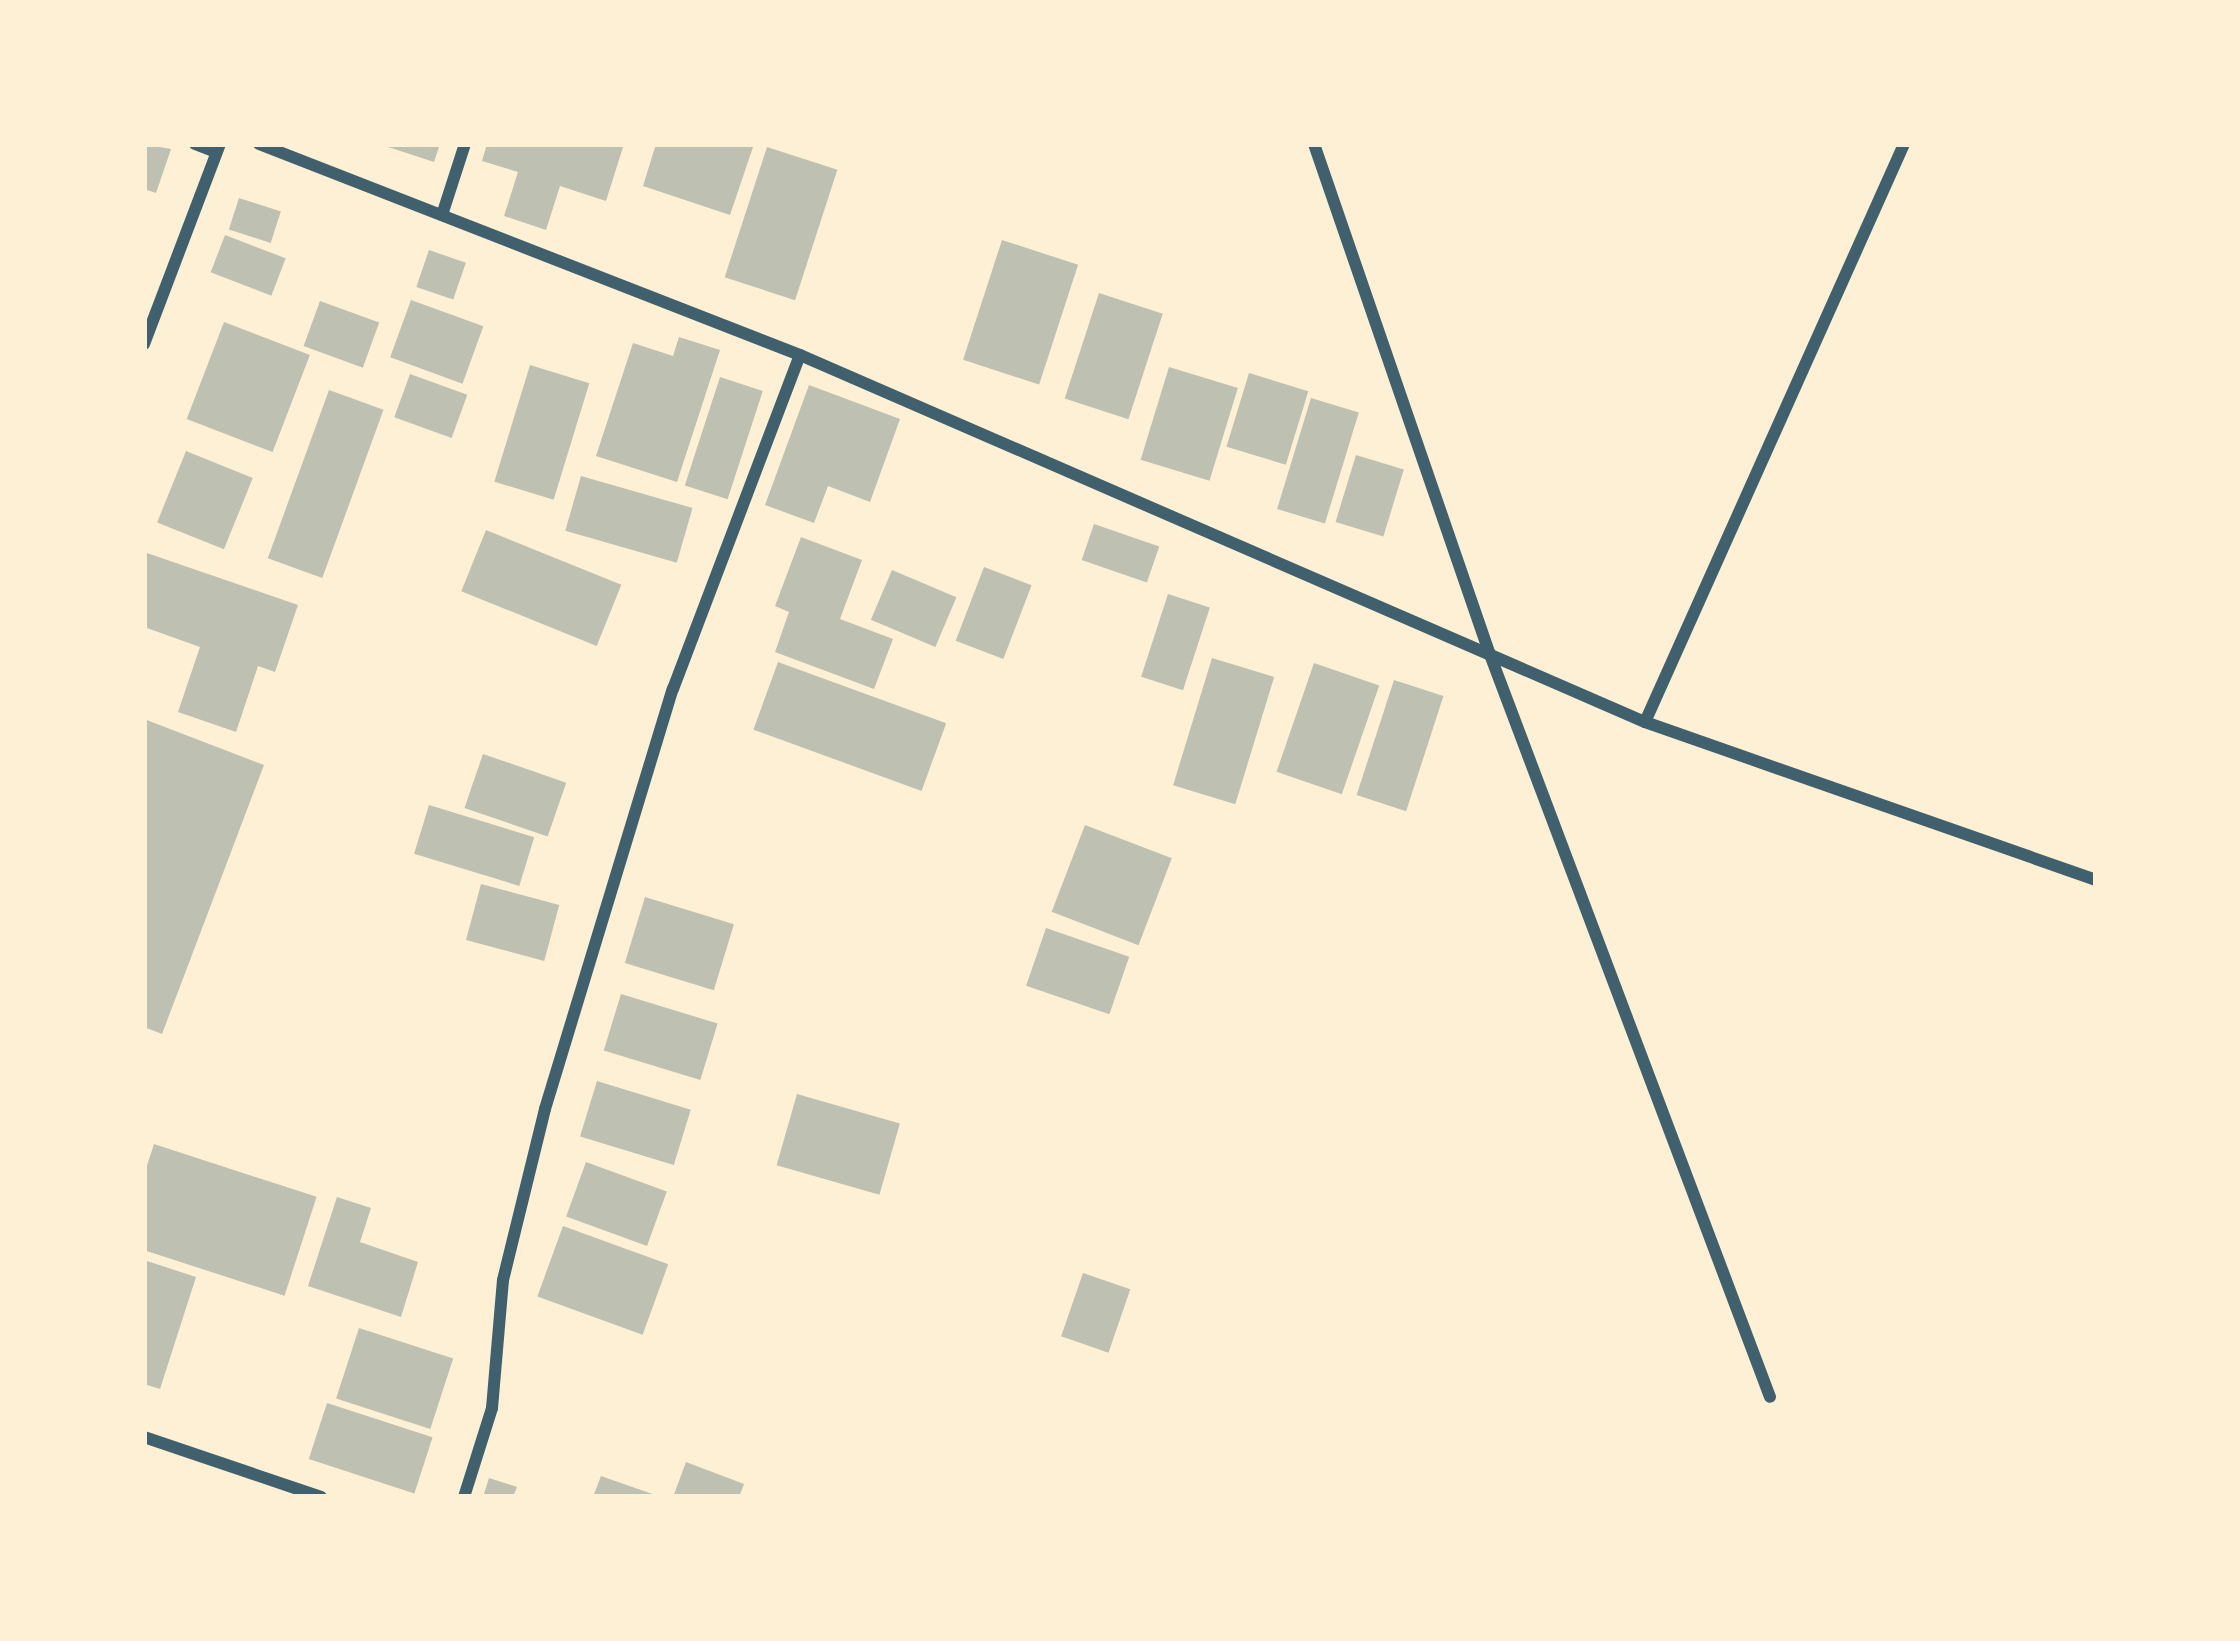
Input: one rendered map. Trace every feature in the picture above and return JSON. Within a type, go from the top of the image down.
[{"type":"street","points":[[144,344],[218,148],[195,144]]},
{"type":"street","points":[[259,144],[800,355],[1645,722],[2096,880]]},
{"type":"street","points":[[442,215],[465,144]]},
{"type":"street","points":[[1314,144],[1489,652],[1770,1396]]},
{"type":"street","points":[[1645,722],[1904,144]]},
{"type":"street","points":[[464,1497],[492,1408],[503,1280],[545,1109],[673,689],[800,355]]},
{"type":"street","points":[[144,1437],[321,1497]]},
{"type":"building","points":[[144,144],[171,149],[156,193],[144,189]]},
{"type":"building","points":[[379,144],[440,144],[434,162]]},
{"type":"building","points":[[487,144],[624,144],[606,201],[560,186],[546,230],[504,216],[518,172],[482,161]]},
{"type":"building","points":[[656,144],[754,144],[730,215],[643,186]]},
{"type":"building","points":[[767,147],[837,170],[795,300],[725,277]]},
{"type":"building","points":[[239,198],[281,212],[271,243],[229,229]]},
{"type":"building","points":[[225,235],[286,258],[271,296],[211,272]]},
{"type":"building","points":[[1002,240],[1078,265],[1039,385],[963,360]]},
{"type":"building","points":[[429,250],[466,263],[453,300],[416,287]]},
{"type":"building","points":[[1099,293],[1163,314],[1128,419],[1065,399]]},
{"type":"building","points":[[411,300],[483,326],[462,384],[390,357]]},
{"type":"building","points":[[320,301],[379,323],[363,368],[304,346]]},
{"type":"building","points":[[224,322],[310,355],[273,452],[187,419]]},
{"type":"building","points":[[679,337],[720,350],[677,482],[596,456],[633,343],[673,356]]},
{"type":"building","points":[[530,365],[589,383],[554,500],[494,482]]},
{"type":"building","points":[[1169,367],[1238,388],[1209,481],[1141,460]]},
{"type":"building","points":[[1249,373],[1308,391],[1286,465],[1226,447]]},
{"type":"building","points":[[410,374],[467,395],[452,438],[394,417]]},
{"type":"building","points":[[720,377],[763,391],[728,499],[685,485]]},
{"type":"building","points":[[809,385],[900,419],[870,502],[828,486],[814,523],[765,505]]},
{"type":"building","points":[[329,390],[384,410],[322,578],[268,558]]},
{"type":"building","points":[[1311,398],[1359,413],[1325,524],[1277,509]]},
{"type":"building","points":[[186,451],[253,478],[224,549],[157,522]]},
{"type":"building","points":[[1356,455],[1404,470],[1383,537],[1336,522]]},
{"type":"building","points":[[581,476],[693,508],[677,563],[565,531]]},
{"type":"building","points":[[1094,524],[1159,546],[1147,582],[1082,560]]},
{"type":"building","points":[[486,530],[621,585],[597,646],[461,591]]},
{"type":"building","points":[[801,537],[862,560],[840,619],[893,639],[874,689],[775,652],[789,612],[775,606]]},
{"type":"building","points":[[144,552],[298,605],[275,672],[258,666],[236,732],[178,712],[200,647],[144,627]]},
{"type":"building","points":[[984,567],[1032,585],[1003,659],[956,641]]},
{"type":"building","points":[[892,570],[956,597],[935,647],[871,620]]},
{"type":"building","points":[[1168,594],[1210,608],[1183,690],[1141,677]]},
{"type":"building","points":[[1212,658],[1274,677],[1235,804],[1173,785]]},
{"type":"building","points":[[778,662],[946,723],[922,791],[753,730]]},
{"type":"building","points":[[1314,663],[1379,685],[1342,794],[1277,772]]},
{"type":"building","points":[[1394,680],[1443,696],[1406,811],[1357,795]]},
{"type":"building","points":[[144,719],[264,765],[162,1034],[144,1027]]},
{"type":"building","points":[[483,754],[566,783],[548,837],[464,808]]},
{"type":"building","points":[[429,805],[534,837],[519,886],[414,854]]},
{"type":"building","points":[[1085,825],[1172,858],[1138,945],[1052,912]]},
{"type":"building","points":[[481,884],[559,905],[544,961],[466,940]]},
{"type":"building","points":[[645,897],[734,924],[714,990],[625,963]]},
{"type":"building","points":[[1046,928],[1129,957],[1109,1014],[1026,986]]},
{"type":"building","points":[[621,994],[718,1024],[700,1080],[604,1050]]},
{"type":"building","points":[[597,1081],[691,1110],[674,1165],[580,1136]]},
{"type":"building","points":[[797,1094],[900,1123],[879,1195],[777,1165]]},
{"type":"building","points":[[154,1144],[317,1197],[284,1296],[144,1250],[144,1175]]},
{"type":"building","points":[[586,1162],[667,1191],[647,1246],[566,1217]]},
{"type":"building","points":[[337,1197],[371,1208],[360,1242],[418,1262],[401,1317],[308,1286]]},
{"type":"building","points":[[563,1226],[668,1264],[643,1335],[537,1296]]},
{"type":"building","points":[[144,1260],[196,1277],[160,1389],[144,1384]]},
{"type":"building","points":[[1083,1273],[1130,1289],[1108,1353],[1061,1336]]},
{"type":"building","points":[[359,1328],[453,1359],[430,1429],[336,1398]]},
{"type":"building","points":[[327,1403],[433,1437],[414,1493],[309,1459]]},
{"type":"building","points":[[686,1462],[744,1484],[739,1497],[673,1497]]},
{"type":"building","points":[[601,1476],[658,1496],[658,1497],[593,1497]]},
{"type":"building","points":[[489,1478],[517,1487],[513,1497],[483,1497]]}]
